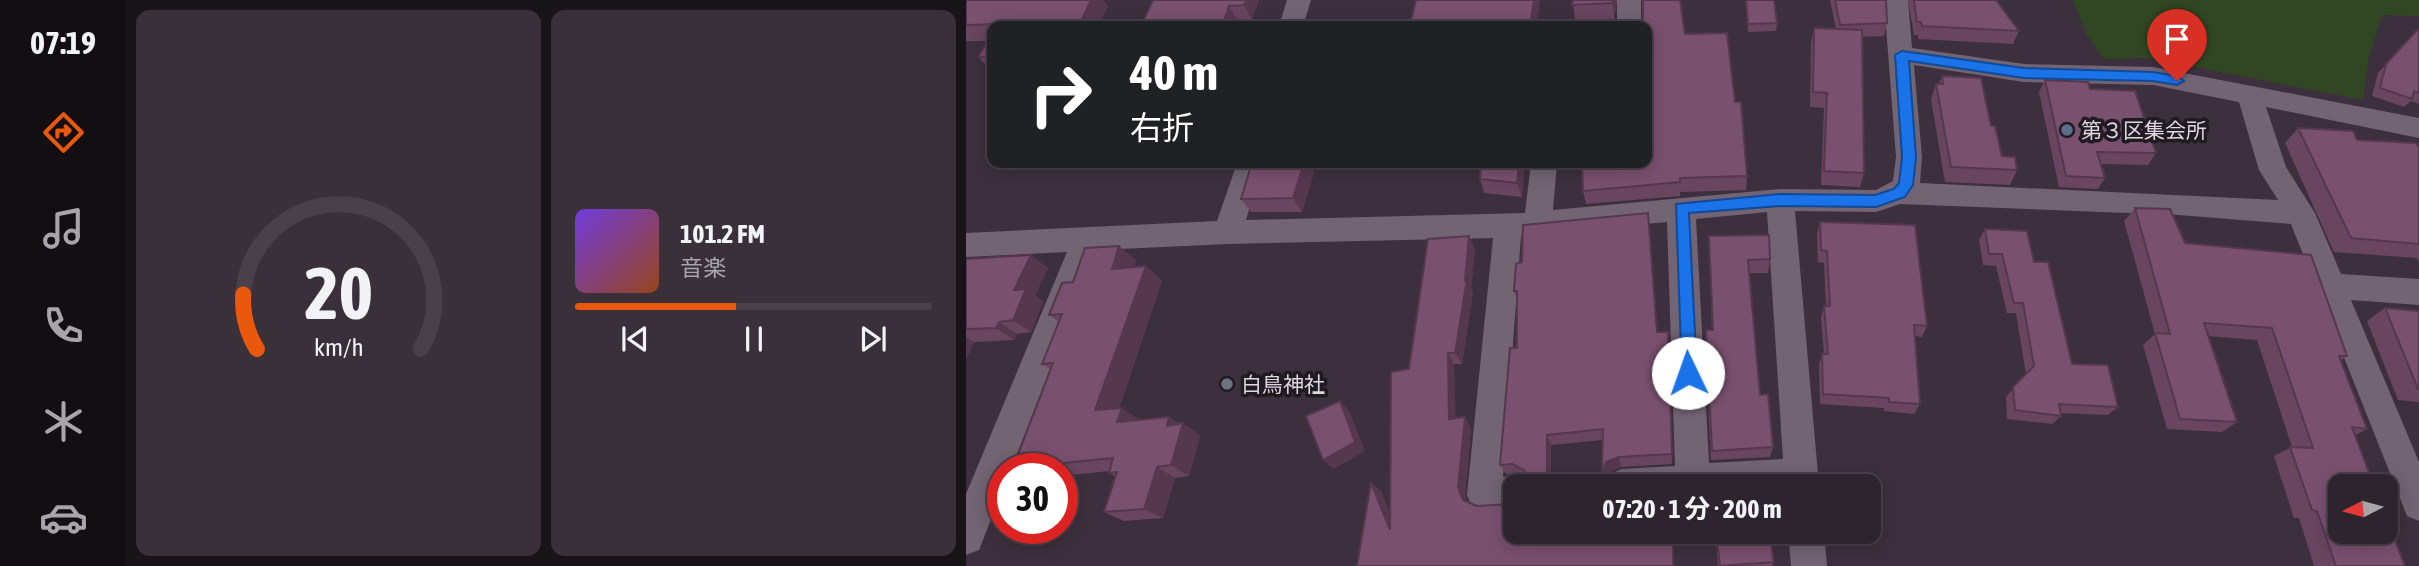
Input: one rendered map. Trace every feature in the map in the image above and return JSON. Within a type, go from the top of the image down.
[{"type":"street","points":[[1292,21],[1298,0]]},
{"type":"street","points":[[1629,0],[1629,21]]},
{"type":"street","points":[[1896,0],[1909,157],[1906,185],[1899,193]]},
{"type":"street","points":[[1902,55],[2024,73],[2153,76],[2419,128]]},
{"type":"street","points":[[2249,93],[2273,170],[2301,213],[2419,504]]},
{"type":"street","points":[[1228,232],[1248,168]]},
{"type":"street","points":[[1503,494],[1484,495],[1523,224],[1542,168]]},
{"type":"street","points":[[966,245],[1228,232],[1523,224],[1780,200],[1876,201],[1899,193],[2179,204],[2301,213]]},
{"type":"street","points":[[1780,200],[1801,474]]},
{"type":"street","points":[[1681,208],[1693,474]]},
{"type":"street","points":[[966,537],[1087,239]]},
{"type":"street","points":[[2329,286],[2419,292]]},
{"type":"street","points":[[1807,544],[1809,566]]},
{"type":"green space","points":[[2073,0],[2419,0],[2419,16],[2382,15],[2368,61],[2363,100],[2149,58],[2104,59],[2087,35]]},
{"type":"building","points":[[966,0],[1091,0],[1081,21],[987,21],[987,24],[966,25]]},
{"type":"building","points":[[1153,0],[1246,0],[1244,5],[1229,6],[1224,21],[1143,21]]},
{"type":"building","points":[[1416,0],[1534,0],[1531,21],[1411,21]]},
{"type":"building","points":[[1573,0],[1613,0],[1613,3],[1572,5]]},
{"type":"building","points":[[1643,0],[1680,0],[1685,34],[1727,33],[1735,102],[1741,102],[1747,176],[1680,178],[1680,182],[1583,191],[1582,168],[1652,168],[1652,21],[1643,21]]},
{"type":"building","points":[[1746,0],[1774,0],[1777,23],[1748,24]]},
{"type":"building","points":[[1835,0],[1886,0],[1887,23],[1840,25]]},
{"type":"building","points":[[1914,0],[1996,0],[2019,31],[1922,26],[1921,22],[1917,22]]},
{"type":"building","points":[[1814,28],[1862,30],[1864,173],[1824,171],[1827,93],[1813,92]]},
{"type":"building","points":[[2417,30],[2419,93],[2414,91],[2412,99],[2380,88],[2386,64]]},
{"type":"building","points":[[987,42],[987,56],[978,57]]},
{"type":"building","points":[[1942,76],[1981,78],[1991,126],[1995,126],[2002,156],[2015,157],[2017,170],[1951,167],[1936,84],[1943,84]]},
{"type":"building","points":[[2045,80],[2088,82],[2090,89],[2135,91],[2156,153],[2097,152],[2105,178],[2066,176]]},
{"type":"building","points":[[2298,128],[2353,131],[2357,140],[2416,143],[2419,148],[2419,244],[2351,238]]},
{"type":"building","points":[[1250,168],[1302,168],[1293,198],[1241,199]]},
{"type":"building","points":[[1481,168],[1518,168],[1517,183],[1480,179]]},
{"type":"building","points":[[2135,208],[2170,209],[2185,243],[2311,255],[2347,356],[2339,356],[2367,429],[2352,427],[2370,474],[2328,474],[2328,543],[2317,511],[2312,510],[2290,447],[2313,448],[2272,328],[2204,323],[2237,422],[2180,419],[2155,333],[2170,334]]},
{"type":"building","points":[[1648,213],[1657,332],[1668,332],[1672,454],[1619,457],[1606,462],[1602,472],[1603,429],[1547,435],[1547,474],[1526,474],[1512,464],[1500,465],[1510,348],[1517,348],[1517,291],[1514,291],[1516,264],[1522,262],[1523,225]]},
{"type":"building","points":[[1820,222],[1915,225],[1927,326],[1914,325],[1920,404],[1889,402],[1889,398],[1823,394],[1822,354],[1828,354],[1824,306],[1830,306],[1827,251],[1821,250]]},
{"type":"building","points":[[1985,229],[2027,231],[2034,262],[2048,262],[2072,364],[2108,365],[2118,407],[2059,404],[2061,416],[2015,410],[2013,387],[2034,366],[2023,303],[2014,303],[2002,254],[1989,254]]},
{"type":"building","points":[[1769,235],[1770,259],[1748,260],[1760,395],[1768,394],[1773,447],[1712,451],[1706,330],[1713,330],[1709,236]]},
{"type":"building","points":[[1469,236],[1465,280],[1467,279],[1455,353],[1448,353],[1449,419],[1465,417],[1458,487],[1463,500],[1477,506],[1503,504],[1503,544],[1673,544],[1673,566],[1357,566],[1371,483],[1390,530],[1391,372],[1409,369],[1428,239]]},
{"type":"building","points":[[1119,246],[1112,269],[1146,266],[1095,410],[1122,408],[1117,422],[1169,417],[1167,426],[1183,423],[1171,465],[1157,467],[1144,509],[1104,512],[1117,472],[1109,473],[1113,458],[1078,462],[1078,453],[1019,453],[1053,363],[1042,364],[1062,314],[1049,315],[1062,283],[1073,282],[1085,248]]},
{"type":"building","points":[[1031,255],[1014,290],[1026,289],[1013,320],[999,322],[996,328],[966,329],[966,259]]},
{"type":"building","points":[[2385,308],[2419,311],[2419,389],[2418,389]]},
{"type":"building","points":[[1340,401],[1355,442],[1323,460],[1306,416]]},
{"type":"building","points":[[1717,544],[1771,544],[1774,562],[1720,566]]},
{"type":"building","points":[[2328,544],[2396,544],[2405,566],[2336,566]]},
{"type":"place","name":"第３区集会所","points":[[2067,130]]},
{"type":"place","name":"白鳥神社","points":[[1227,384]]},
{"type":"route","points":[[1688,373],[1681,208],[1780,200],[1876,201],[1899,193],[1906,185],[1909,157],[1902,55],[2024,73],[2153,76],[2177,81]]}]
